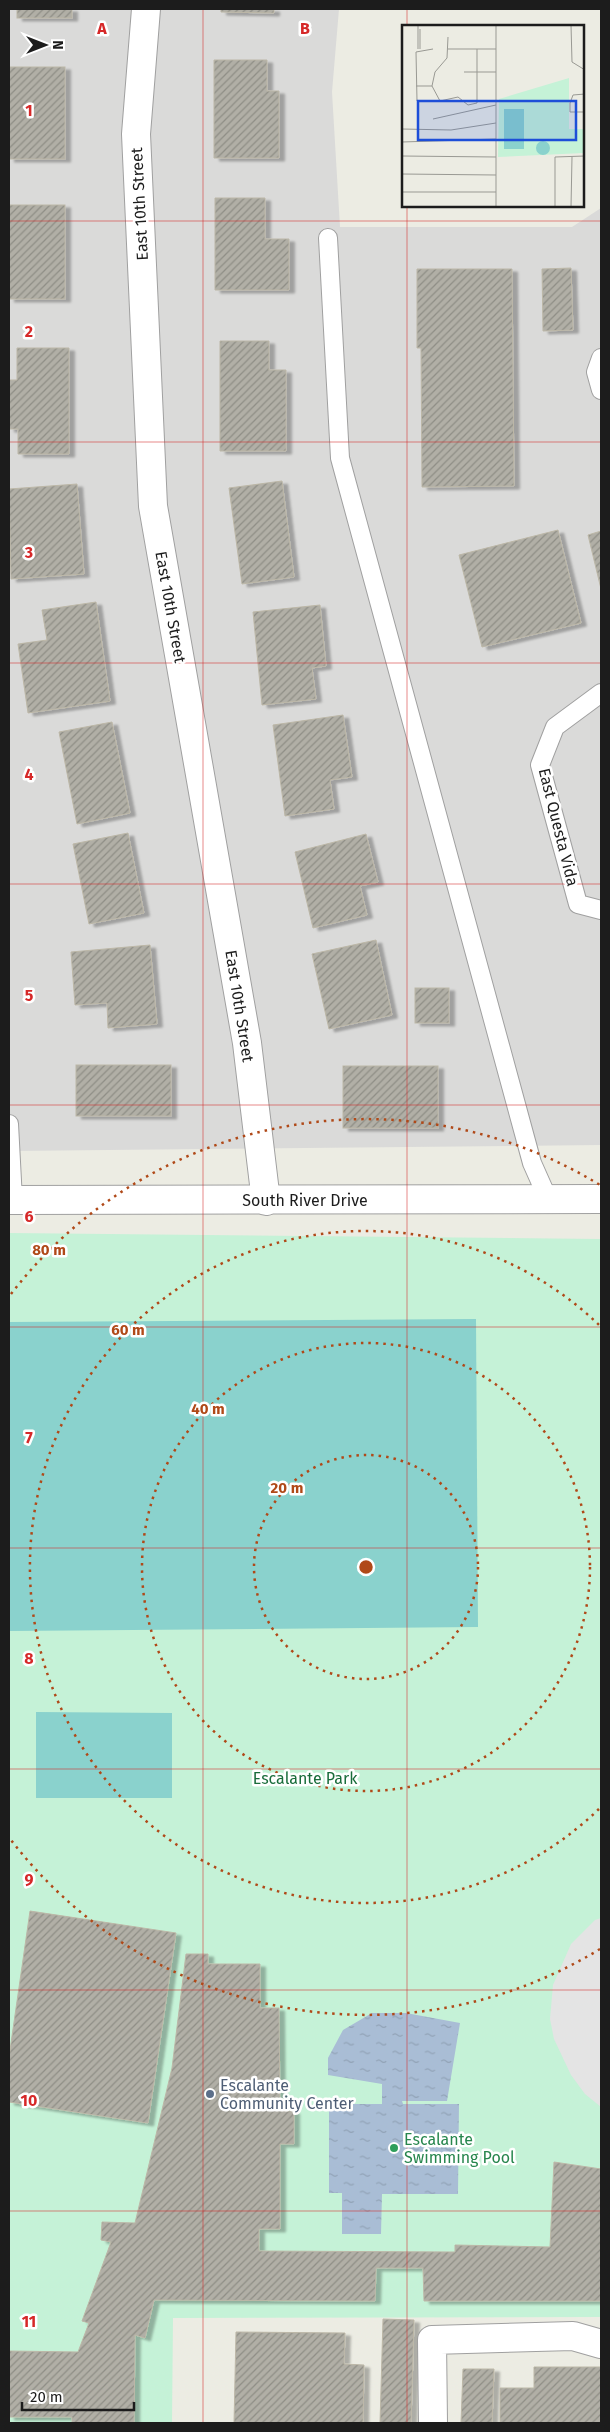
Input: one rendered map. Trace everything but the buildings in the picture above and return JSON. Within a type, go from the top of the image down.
[{"type":"street","name":"East 10th Street","points":[[146,9],[136,134],[153,506],[247,1043],[266,1201]]},
{"type":"street","name":"South River Drive","points":[[11,1200],[601,1199]]},
{"type":"street","points":[[432,2423],[432,2340],[573,2336],[601,2344]]},
{"type":"lane","points":[[328,238],[340,458],[532,1163],[548,1199]]},
{"type":"lane","points":[[601,358],[596,372],[601,390]]},
{"type":"lane","name":"East Questa Vida","points":[[601,692],[555,728],[540,765],[578,904],[601,910]]},
{"type":"lane","points":[[9,1124],[11,1200]]},
{"type":"shaded area","points":[[9,9],[339,9],[332,92],[340,227],[572,227],[601,208],[601,1145],[9,1151]]},
{"type":"shaded area","points":[[476,1319],[478,1627],[9,1631],[9,1322]]},
{"type":"shaded area","points":[[36,1712],[172,1713],[172,1798],[36,1798]]},
{"type":"shaded area","points":[[601,1918],[601,2107],[585,2094],[571,2075],[554,2039],[550,2019],[553,1985],[571,1944],[595,1920]]},
{"type":"green space","name":"Escalante Park","points":[[9,1233],[601,1239],[601,2317],[173,2318],[172,2423],[9,2423]]},
{"type":"water","name":"Escalante Swimming Pool","points":[[372,2013],[406,2013],[460,2023],[447,2101],[402,2101],[403,2104],[459,2104],[458,2194],[382,2194],[381,2234],[342,2234],[342,2193],[329,2193],[329,2104],[382,2104],[382,2084],[328,2075],[328,2058],[343,2030]]},
{"type":"place","name":"Escalante Community Center","points":[[210,2094]]},
{"type":"place","name":"Escalante Swimming Pool","points":[[394,2148]]}]
